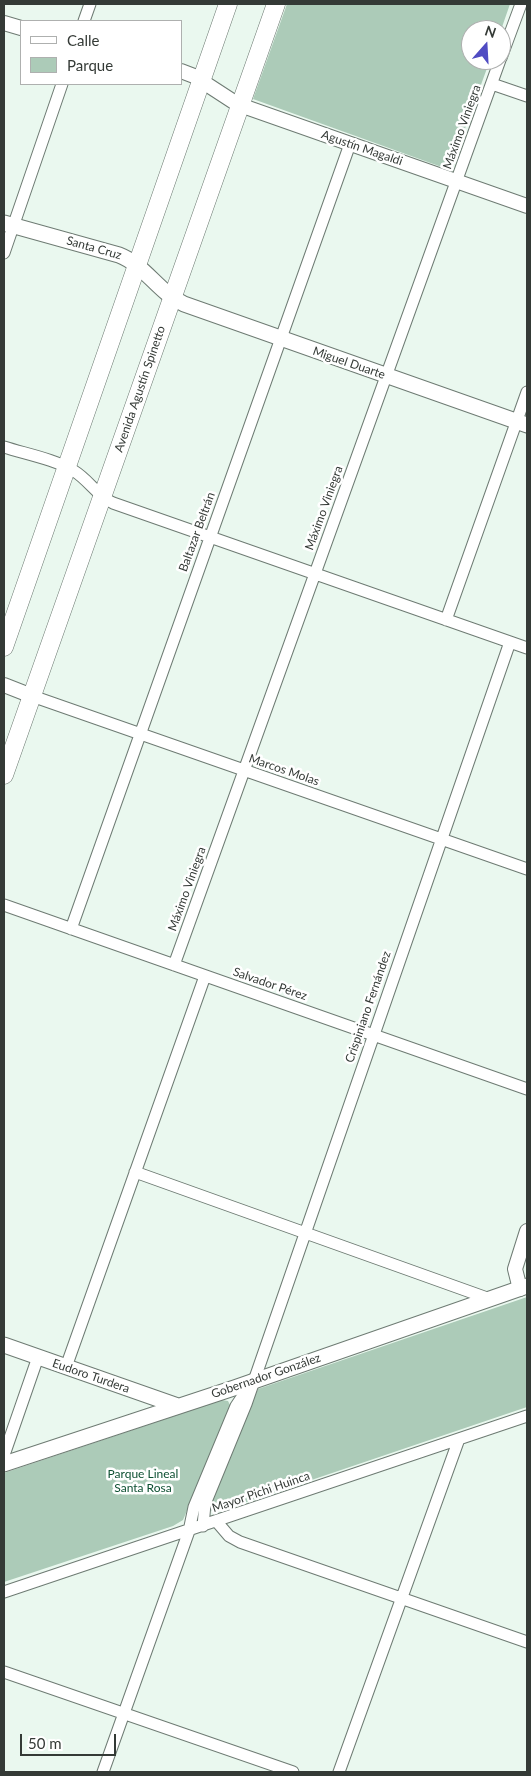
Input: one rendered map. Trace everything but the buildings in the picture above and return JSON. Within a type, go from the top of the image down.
[{"type":"main road","points":[[4,647],[228,4]]},
{"type":"main road","name":"Avenida Agustín Spinetto","points":[[4,775],[276,4]]},
{"type":"main road","name":"Santa Cruz","points":[[8,224],[119,255],[137,265],[172,298]]},
{"type":"main road","name":"Miguel Duarte","points":[[172,298],[184,304],[522,424]]},
{"type":"main road","name":"Gobernador González","points":[[4,1464],[252,1382],[523,1288]]},
{"type":"main road","name":"Eudoro Turdera","points":[[4,1345],[178,1406]]},
{"type":"street","points":[[84,20],[90,4]]},
{"type":"street","name":"Máximo Viniegra","points":[[511,32],[521,4]]},
{"type":"street","points":[[4,23],[20,28]]},
{"type":"street","name":"Máximo Viniegra","points":[[174,965],[497,70]]},
{"type":"street","name":"Agustín Magaldi","points":[[182,71],[202,81],[230,101],[240,105],[527,206]]},
{"type":"street","points":[[492,84],[527,96]]},
{"type":"street","points":[[4,252],[8,224],[62,85]]},
{"type":"street","name":"Baltazar Beltrán","points":[[71,929],[350,144]]},
{"type":"street","points":[[446,620],[522,424],[527,392]]},
{"type":"street","points":[[4,448],[67,467],[84,478],[102,497],[113,503],[527,648]]},
{"type":"street","name":"Crispiniano Fernández","points":[[203,1526],[204,1504],[246,1404],[252,1382],[510,642]]},
{"type":"street","points":[[4,684],[32,696]]},
{"type":"street","name":"Marcos Molas","points":[[32,696],[527,870]]},
{"type":"street","name":"Salvador Pérez","points":[[4,906],[527,1089]]},
{"type":"street","points":[[66,1367],[205,976]]},
{"type":"street","points":[[135,1172],[490,1299]]},
{"type":"street","points":[[523,1288],[515,1270],[527,1231]]},
{"type":"street","points":[[4,1455],[38,1357]]},
{"type":"street","name":"Crispiniano Fernández","points":[[103,1772],[189,1531],[194,1507],[236,1406],[252,1382]]},
{"type":"street","name":"Mayor Pichi Huinca","points":[[4,1592],[217,1522],[527,1416]]},
{"type":"street","points":[[340,1772],[459,1439]]},
{"type":"street","points":[[217,1522],[236,1541],[527,1642]]},
{"type":"street","points":[[4,1672],[293,1772]]},
{"type":"green space","points":[[287,4],[510,4],[504,20],[461,20],[461,70],[486,70],[450,170],[253,99]]},
{"type":"green space","points":[[527,1297],[527,1407],[217,1512],[209,1510],[209,1503],[258,1389]]},
{"type":"green space","name":"Parque Lineal Santa Rosa","points":[[222,1400],[228,1401],[231,1407],[183,1520],[173,1526],[4,1582],[4,1473]]}]
